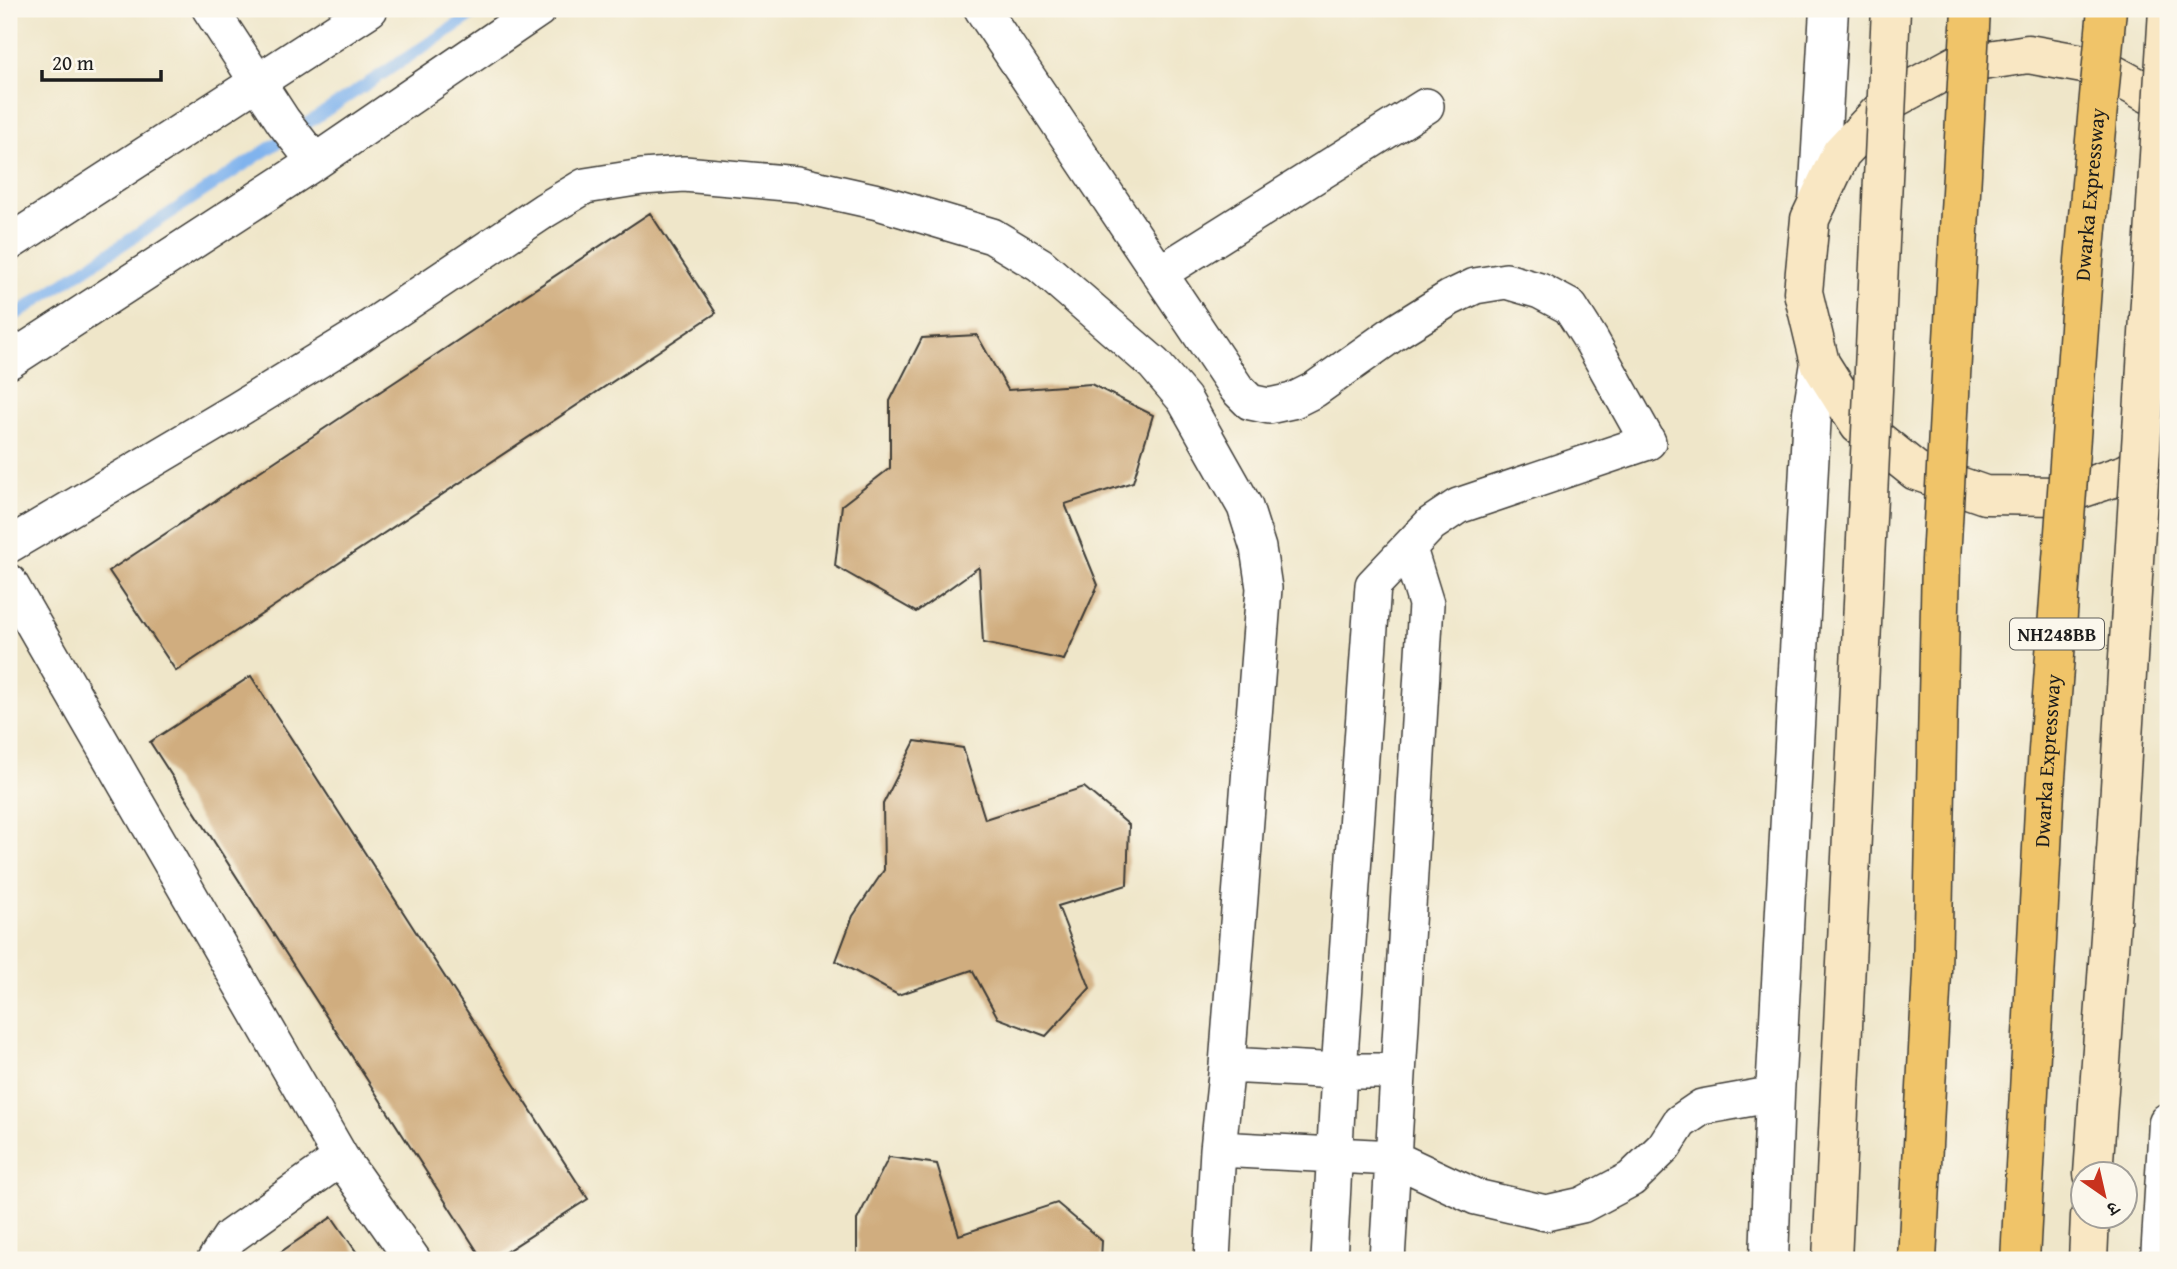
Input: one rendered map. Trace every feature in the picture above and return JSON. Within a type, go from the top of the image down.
[{"type":"highway","points":[[1917,1260],[1932,973],[1941,560],[1972,9]]},
{"type":"highway","name":"Dwarka Expressway","points":[[2020,1260],[2045,791],[2083,273],[2107,9]]},
{"type":"main road","points":[[1832,1260],[1891,9]]},
{"type":"main road","points":[[2094,1160],[2116,852],[2168,10]]},
{"type":"main road","points":[[2168,106],[2100,67],[2028,54],[1956,65],[1891,100],[1840,153],[1810,219],[1802,292],[1820,363],[1858,425],[1916,471],[1985,495],[2059,496],[2128,473],[2168,443]]},
{"type":"main road","points":[[2088,1260],[2089,1230]]},
{"type":"street","points":[[210,9],[300,143]]},
{"type":"street","points":[[14,229],[257,82],[370,9]]},
{"type":"street","points":[[9,361],[300,143],[539,9]]},
{"type":"street","points":[[982,9],[1237,389],[1250,401],[1269,406],[1293,401],[1314,390],[1450,298],[1475,286],[1506,281],[1540,290],[1570,307],[1648,442],[1458,506],[1431,524],[1373,585],[1339,1071],[1329,1260]]},
{"type":"street","points":[[1818,202],[1829,9]]},
{"type":"street","points":[[1160,273],[1426,106]]},
{"type":"street","points":[[9,545],[353,339],[545,210],[586,186],[642,177],[684,174],[797,184],[878,202],[992,236],[1040,265],[1154,365],[1184,399],[1226,469],[1245,507],[1258,548],[1264,588],[1227,1065],[1218,1149],[1212,1260]]},
{"type":"street","points":[[1769,1260],[1774,1094],[1811,411],[1820,363]]},
{"type":"street","points":[[1387,1260],[1426,604],[1409,549]]},
{"type":"street","points":[[9,582],[341,1158],[414,1260]]},
{"type":"street","points":[[1227,1065],[1398,1071]]},
{"type":"street","points":[[1218,1149],[1394,1158],[1476,1197],[1546,1213],[1582,1205],[1631,1180],[1664,1147],[1680,1122],[1702,1107],[1774,1094]]},
{"type":"street","points":[[2160,1260],[2168,1122]]},
{"type":"street","points":[[215,1260],[230,1237],[341,1158]]},
{"type":"building","points":[[650,213],[716,313],[176,671],[109,571]]},
{"type":"building","points":[[977,335],[1008,390],[1091,384],[1153,415],[1133,482],[1065,504],[1098,585],[1064,660],[983,643],[979,567],[916,612],[835,566],[842,505],[890,468],[890,401],[922,338]]},
{"type":"building","points":[[251,676],[588,1199],[493,1260],[483,1260],[150,742]]},
{"type":"building","points":[[915,741],[963,748],[985,819],[1084,787],[1129,825],[1127,885],[1058,906],[1090,988],[1046,1036],[998,1018],[972,970],[898,995],[836,961],[853,916],[884,870],[883,804]]},
{"type":"building","points":[[889,1157],[937,1164],[959,1235],[1057,1203],[1102,1241],[1101,1260],[857,1260],[857,1220]]},
{"type":"building","points":[[332,1217],[362,1260],[269,1260]]},
{"type":"waterway","points":[[9,319],[481,9]]}]
